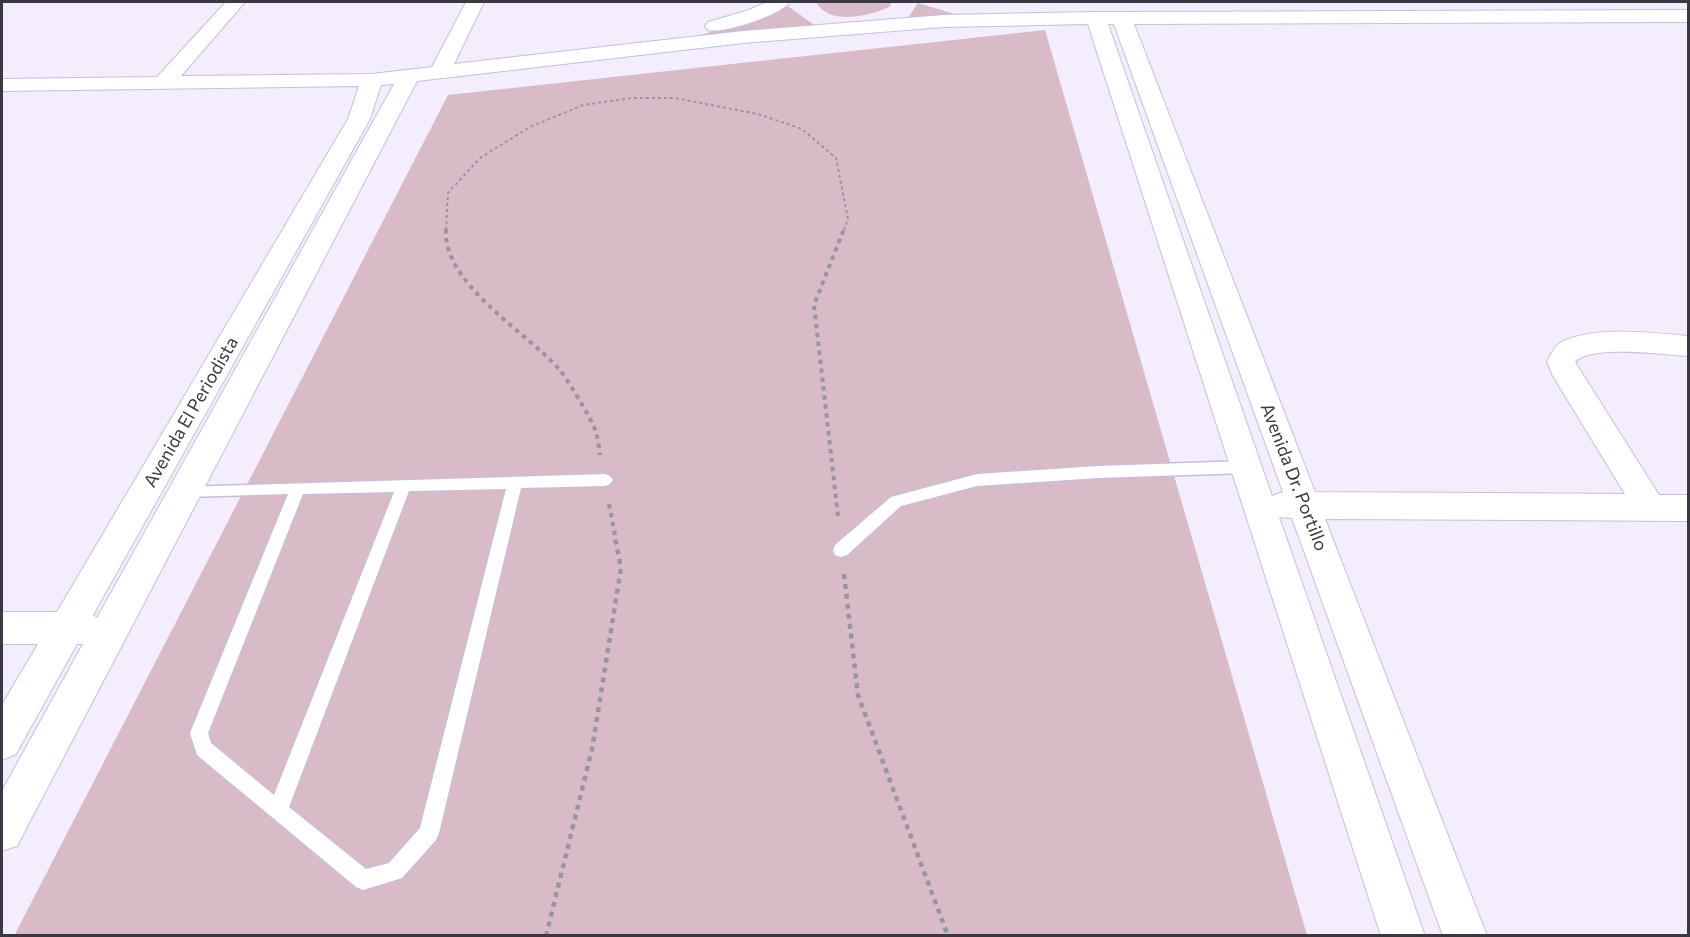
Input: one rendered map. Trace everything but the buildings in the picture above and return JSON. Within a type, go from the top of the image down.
[{"type":"street","points":[[164,82],[236,2]]},
{"type":"street","points":[[2,831],[186,491],[424,74],[475,2]]},
{"type":"street","points":[[935,2],[954,8],[1025,19]]},
{"type":"street","points":[[1526,2],[1540,16]]},
{"type":"street","points":[[631,50],[756,14],[796,5],[816,19],[843,29]]},
{"type":"street","points":[[883,26],[901,8]]},
{"type":"street","points":[[2,85],[372,80],[631,50],[944,21],[1109,18],[1689,16]]},
{"type":"street","points":[[1109,18],[1246,467],[1402,936]]},
{"type":"street","name":"Avenida Dr. Portillo","points":[[1109,18],[1305,506],[1465,936]]},
{"type":"street","name":"Avenida El Periodista","points":[[2,741],[359,119],[372,80]]},
{"type":"street","points":[[1650,507],[1563,369],[1561,362],[1568,352],[1598,344],[1689,346]]},
{"type":"street","points":[[1259,504],[1689,508]]},
{"type":"street","points":[[2,628],[112,628]]},
{"type":"lane","points":[[841,550],[896,501],[977,480],[1098,472],[1246,467]]},
{"type":"lane","points":[[186,491],[605,480]]},
{"type":"lane","points":[[298,488],[199,733],[204,749],[363,880],[395,872],[429,833],[515,482]]},
{"type":"lane","points":[[278,810],[404,485]]},
{"type":"path","points":[[546,936],[591,749],[621,568],[596,431],[559,369],[514,330],[461,275],[445,241],[448,193],[480,158],[530,127],[583,105],[632,98],[675,98],[758,114]]},
{"type":"shaded area","points":[[816,2],[892,2],[889,7],[861,16],[840,17],[822,9]]},
{"type":"shaded area","points":[[918,3],[961,16],[907,19]]},
{"type":"shaded area","points":[[788,6],[817,27],[684,41]]},
{"type":"shaded area","points":[[1045,30],[1307,935],[14,936],[448,95]]}]
